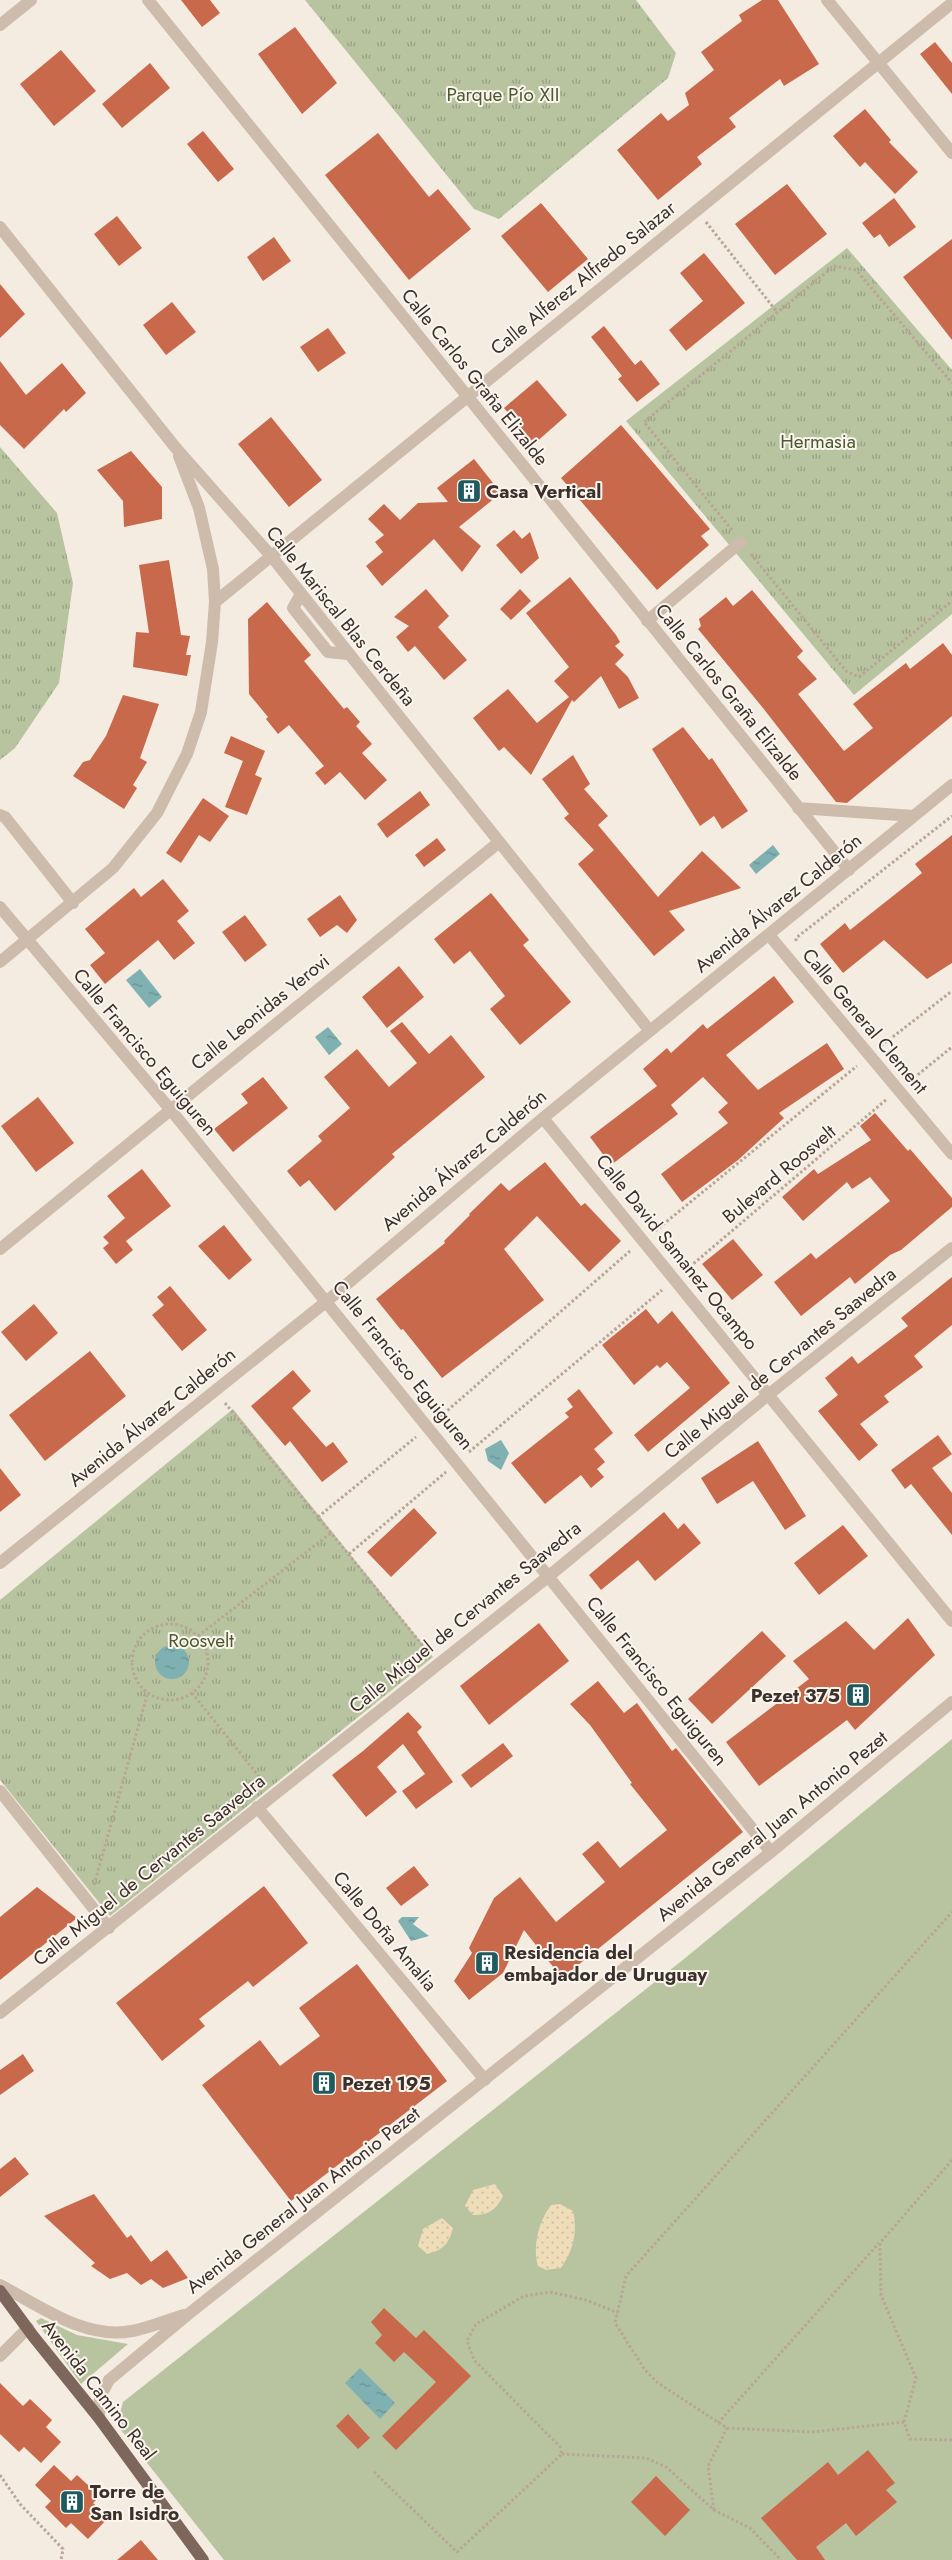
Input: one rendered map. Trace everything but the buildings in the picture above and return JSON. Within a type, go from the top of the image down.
[{"type":"main road","name":"Avenida Camino Real","points":[[0,2291],[99,2418],[203,2560]]},
{"type":"street","points":[[0,25],[31,0]]},
{"type":"street","name":"Calle Carlos Graña Elizalde","points":[[148,0],[849,870]]},
{"type":"street","points":[[827,0],[952,153]]},
{"type":"street","name":"Calle Alferez Alfredo Salazar","points":[[215,602],[952,3]]},
{"type":"street","name":"Calle Mariscal Blas Cerdeña","points":[[0,227],[175,447],[272,557],[498,844],[650,1032]]},
{"type":"street","points":[[0,962],[113,868],[157,812],[187,754],[201,712],[212,642],[215,602],[213,568],[200,508],[175,447]]},
{"type":"street","points":[[647,621],[741,542]]},
{"type":"street","name":"Avenida Álvarez Calderón","points":[[0,1563],[326,1301],[543,1118],[952,785]]},
{"type":"street","points":[[798,808],[914,816]]},
{"type":"street","points":[[0,815],[5,817],[73,903]]},
{"type":"street","name":"Calle Leonidas Yerovi","points":[[0,1249],[498,844]]},
{"type":"street","name":"Calle Francisco Eguiguren","points":[[0,907],[26,941],[170,1109],[771,1852]]},
{"type":"street","name":"Calle General Clement","points":[[769,934],[952,1154]]},
{"type":"street","name":"Calle David Samanez Ocampo","points":[[543,1118],[952,1621]]},
{"type":"street","name":"Calle Miguel de Cervantes Saavedra","points":[[0,2012],[109,1928],[273,1794],[549,1576],[768,1395],[952,1248]]},
{"type":"street","name":"Avenida General Juan Antonio Pezet","points":[[99,2418],[100,2397],[109,2380],[191,2312],[486,2080],[771,1852],[952,1702]]},
{"type":"street","points":[[0,1791],[109,1928]]},
{"type":"street","name":"Calle Doña Amalia","points":[[257,1807],[486,2080]]},
{"type":"street","name":"Avenida General Juan Antonio Pezet","points":[[0,2285],[71,2323],[101,2331],[132,2331],[191,2312]]},
{"type":"street","points":[[0,2356],[28,2328]]},
{"type":"path","points":[[696,210],[777,312]]},
{"type":"path","points":[[952,383],[856,270],[834,266],[644,422],[846,671],[860,676],[952,601]]},
{"type":"path","points":[[796,942],[796,938],[952,816]]},
{"type":"path","points":[[881,1046],[952,991]]},
{"type":"path","points":[[909,1081],[952,1047]]},
{"type":"path","name":"Bulevard Roosvelt","points":[[655,1232],[860,1063]]},
{"type":"path","name":"Bulevard Roosvelt","points":[[686,1271],[890,1097]]},
{"type":"path","points":[[440,1417],[636,1247]]},
{"type":"path","points":[[469,1452],[667,1286]]},
{"type":"path","points":[[215,1391],[431,1656]]},
{"type":"path","points":[[318,1517],[418,1435]]},
{"type":"path","points":[[349,1554],[448,1470]]},
{"type":"path","points":[[198,1636],[331,1533]]},
{"type":"path","points":[[168,1624],[181,1625],[198,1636],[207,1650],[208,1662],[201,1684],[182,1698],[170,1700],[158,1698],[148,1692],[138,1683],[133,1671],[132,1658],[136,1645],[144,1634],[155,1627],[168,1624]]},
{"type":"path","points":[[93,1887],[148,1692]]},
{"type":"path","points":[[192,1692],[273,1794]]},
{"type":"path","points":[[904,2422],[812,2432],[727,2428],[718,2424],[658,2383],[645,2370],[615,2323],[626,2276],[952,1912]]},
{"type":"path","points":[[718,2424],[952,2160]]},
{"type":"path","points":[[880,2243],[882,2296],[916,2378],[904,2422],[910,2439],[952,2440]]},
{"type":"path","points":[[562,2454],[560,2447],[474,2360],[467,2341],[476,2324],[524,2296],[550,2292],[586,2300],[618,2313]]},
{"type":"path","points":[[714,2510],[708,2466],[727,2428]]},
{"type":"path","points":[[374,2472],[457,2552],[562,2454],[646,2458],[666,2467],[714,2510],[750,2528],[781,2560]]},
{"type":"path","points":[[0,2475],[20,2504],[63,2549],[61,2560]]},
{"type":"green space","name":"Parque Pío XII","points":[[305,0],[636,0],[676,53],[668,78],[499,219],[474,209]]},
{"type":"green space","name":"Hermasia","points":[[847,248],[952,370],[952,614],[854,695],[626,421]]},
{"type":"green space","points":[[0,447],[57,513],[73,583],[59,683],[15,748],[0,760]]},
{"type":"green space","name":"Roosvelt","points":[[233,1409],[433,1657],[110,1916],[0,1780],[0,1600]]},
{"type":"green space","points":[[952,1739],[952,2560],[224,2560],[117,2425],[123,2402],[684,1959]]},
{"type":"green space","points":[[41,2318],[77,2335],[128,2344],[81,2384],[36,2321]]},
{"type":"sand","points":[[495,2184],[503,2196],[498,2205],[488,2213],[473,2215],[465,2206],[473,2190]]},
{"type":"sand","points":[[560,2204],[573,2211],[575,2234],[569,2255],[561,2268],[546,2270],[538,2266],[536,2242],[540,2226],[547,2211],[551,2205]]},
{"type":"sand","points":[[442,2218],[453,2228],[449,2238],[444,2246],[427,2254],[418,2246],[423,2229]]},
{"type":"water","points":[[773,845],[780,854],[756,874],[749,865]]},
{"type":"water","points":[[140,969],[162,997],[149,1008],[126,980]]},
{"type":"water","points":[[328,1027],[342,1044],[329,1055],[315,1037]]},
{"type":"water","points":[[501,1440],[509,1453],[501,1470],[488,1461],[485,1449]]},
{"type":"water","points":[[172,1645],[179,1646],[184,1650],[188,1655],[188,1669],[184,1674],[179,1678],[172,1679],[165,1678],[160,1674],[156,1669],[155,1662],[156,1655],[160,1650],[165,1646]]},
{"type":"water","points":[[402,1917],[419,1917],[413,1924],[429,1936],[411,1941],[398,1921]]},
{"type":"water","points":[[360,2368],[395,2403],[380,2419],[345,2383]]},
{"type":"place","name":"Casa Vertical","points":[[469,491]]},
{"type":"place","name":"Pezet 375","points":[[858,1695]]},
{"type":"place","name":"Residencia del embajador de Uruguay","points":[[487,1963]]},
{"type":"place","name":"Pezet 195","points":[[324,2083]]},
{"type":"place","name":"Torre de San Isidro","points":[[72,2502]]}]
